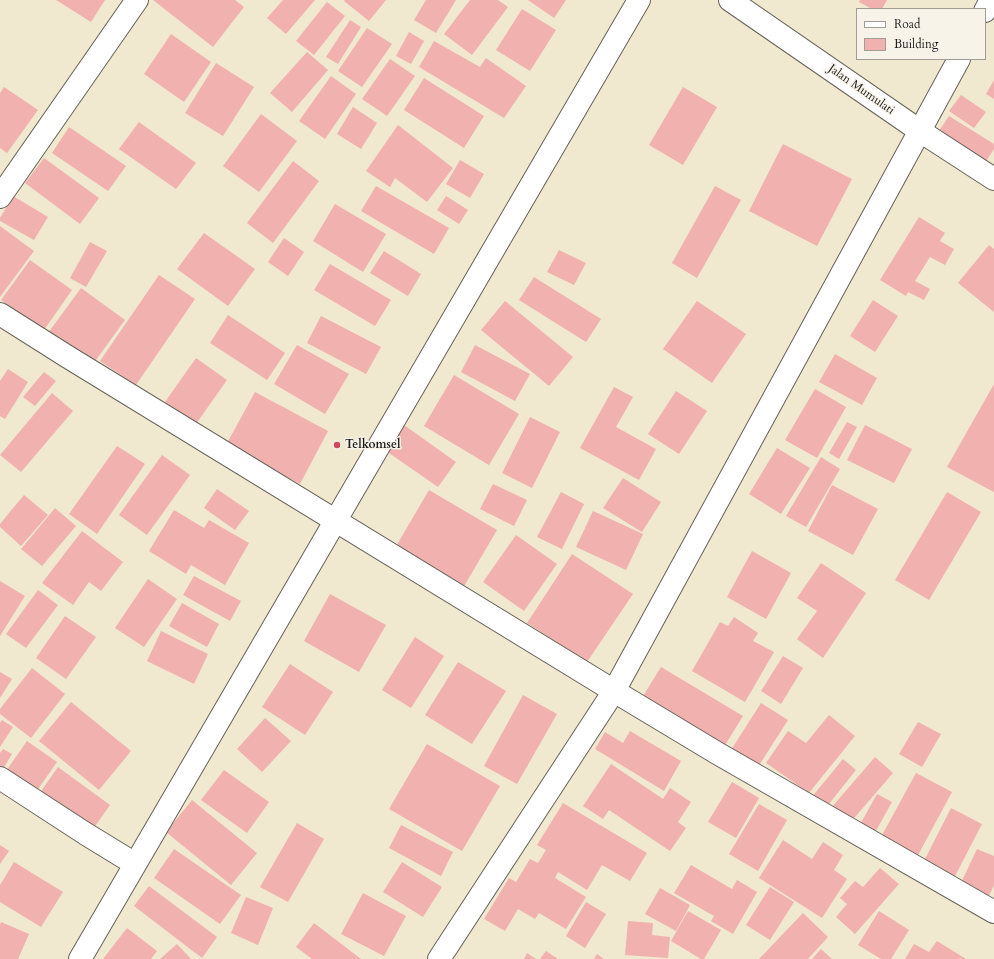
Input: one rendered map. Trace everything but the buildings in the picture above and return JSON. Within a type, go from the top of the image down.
[{"type":"street","points":[[0,197],[137,0]]},
{"type":"street","points":[[80,959],[639,0]]},
{"type":"street","name":"Jalan Mumulati","points":[[730,0],[920,131],[994,179]]},
{"type":"street","points":[[986,9],[991,0]]},
{"type":"street","points":[[439,959],[614,691],[958,60]]},
{"type":"street","points":[[0,314],[717,753],[994,912]]},
{"type":"street","points":[[0,778],[135,864]]},
{"type":"place","name":"Telkomsel","points":[[337,445]]}]
